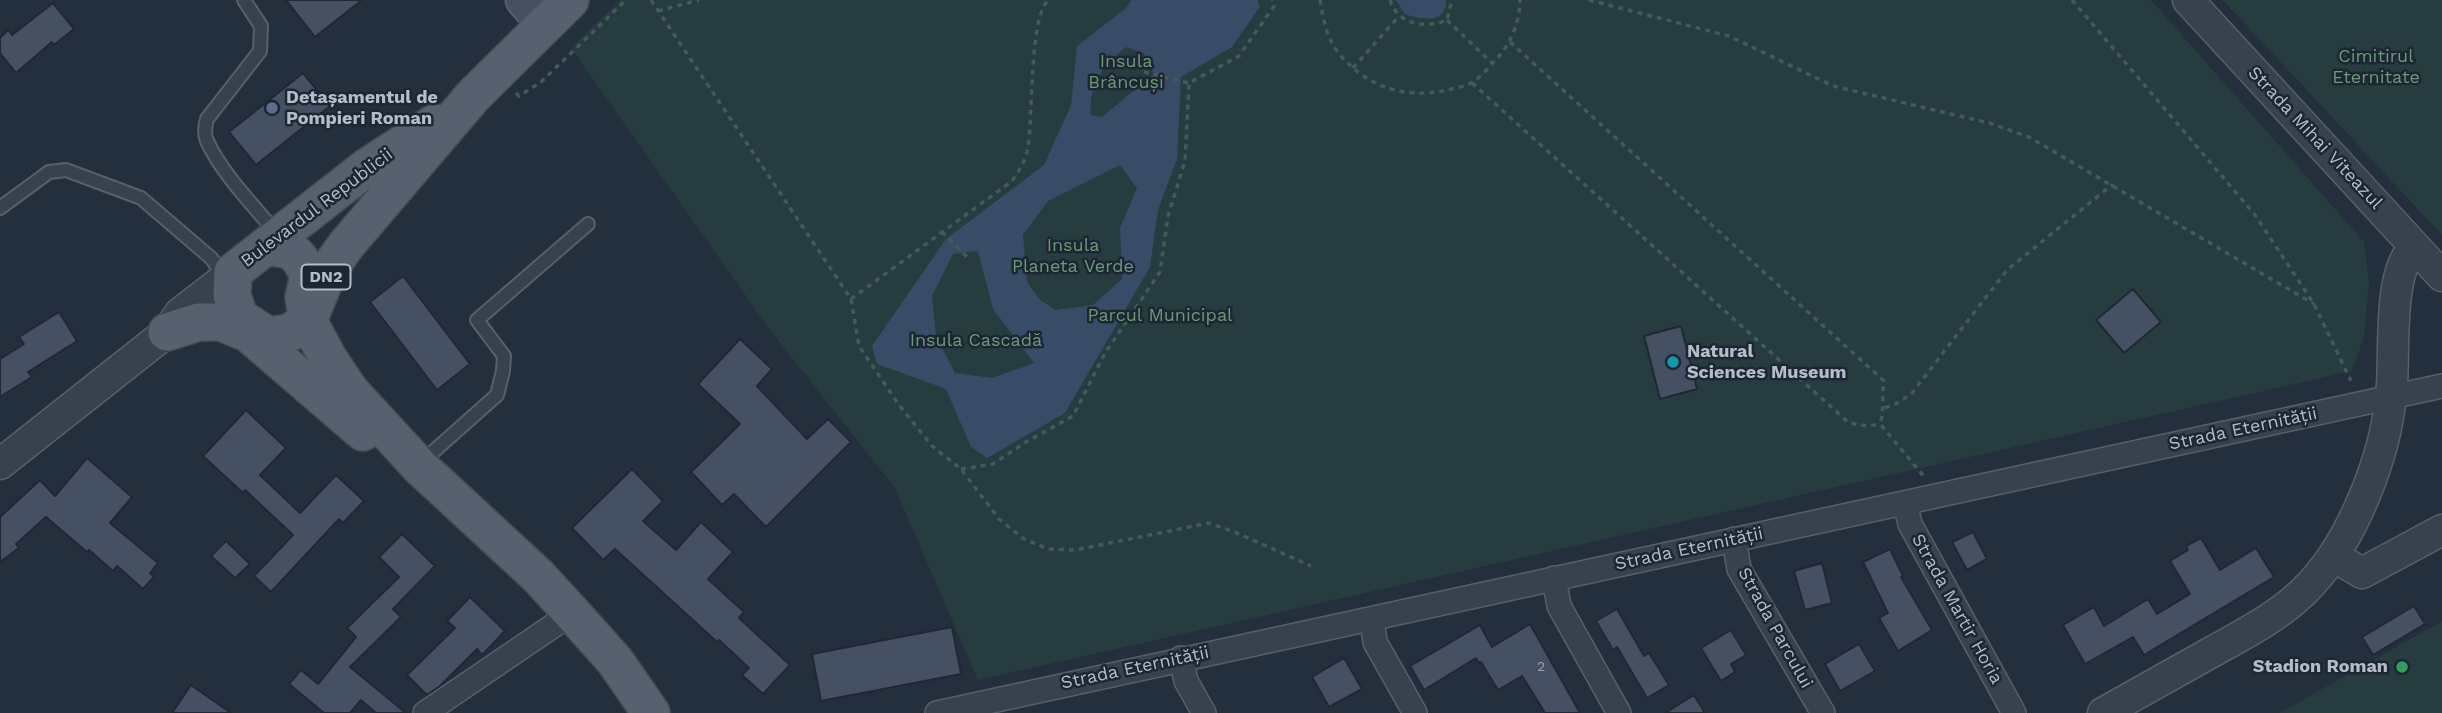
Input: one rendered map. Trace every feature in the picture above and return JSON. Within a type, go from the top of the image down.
[{"type":"main road","name":"DN2","points":[[485,85],[546,8]]},
{"type":"main road","name":"Bulevardul Republicii","points":[[244,325],[232,295],[229,275],[281,247],[305,247],[330,214],[401,146],[485,85]]},
{"type":"main road","name":"Bulevardul Republicii","points":[[298,327],[329,270],[347,244],[485,85]]},
{"type":"main road","points":[[281,247],[309,276],[298,327],[291,345],[300,368],[321,396]]},
{"type":"main road","points":[[167,332],[199,323],[220,322],[244,325],[268,336],[298,327]]},
{"type":"main road","points":[[244,325],[372,439],[420,467]]},
{"type":"main road","points":[[298,327],[328,358],[350,391],[420,467],[538,576],[572,613],[615,661],[652,713]]},
{"type":"street","name":"Strada Mihai Viteazul","points":[[2188,0],[2442,276]]},
{"type":"street","points":[[2103,713],[2246,633],[2278,612],[2310,585],[2333,556],[2363,500],[2378,454],[2391,397],[2398,276],[2406,254],[2415,247]]},
{"type":"street","points":[[0,464],[167,332],[180,313],[229,275]]},
{"type":"street","name":"Strada Eternității","points":[[937,713],[995,706],[1181,658],[1372,619],[2442,386]]},
{"type":"street","name":"Strada Martir Horia","points":[[1915,500],[1910,524],[2014,713]]},
{"type":"street","points":[[2333,556],[2362,573],[2442,530]]},
{"type":"street","name":"Strada Parcului","points":[[1734,539],[1739,569],[1823,713]]},
{"type":"street","points":[[1554,578],[1559,606],[1619,713]]},
{"type":"street","points":[[425,713],[572,613]]},
{"type":"street","points":[[1372,619],[1375,642],[1415,713]]},
{"type":"street","points":[[1181,658],[1186,681],[1204,713]]},
{"type":"lane","points":[[244,0],[261,26],[260,51],[207,119],[206,138],[281,247]]},
{"type":"lane","points":[[0,208],[49,172],[66,170],[142,198],[229,275]]},
{"type":"lane","points":[[420,467],[497,395],[504,356],[477,320],[587,224]]},
{"type":"path","points":[[485,85],[520,96],[541,82],[626,0]]},
{"type":"path","points":[[651,0],[851,299],[859,346],[899,405],[932,446],[961,469],[999,519],[1024,539],[1048,549],[1075,550],[1209,523],[1311,566]]},
{"type":"path","points":[[658,11],[699,0]]},
{"type":"path","points":[[851,299],[1012,181],[1022,166],[1028,149],[1040,11],[1049,0]]},
{"type":"path","points":[[1144,72],[1189,83],[1239,56],[1274,6],[1272,0]]},
{"type":"path","points":[[1320,0],[1324,25],[1336,49],[1353,68],[1376,84],[1402,93],[1431,94],[1472,83],[1493,64],[1510,42],[1520,0]]},
{"type":"path","points":[[1390,0],[1399,16],[1422,25],[1435,25],[1447,20],[1452,0]]},
{"type":"path","points":[[1589,0],[1729,36],[1833,86],[1989,123],[2029,137],[2314,304]]},
{"type":"path","points":[[2072,0],[2255,215],[2314,304],[2351,381]]},
{"type":"path","points":[[1353,68],[1399,16]]},
{"type":"path","points":[[1447,20],[1493,64]]},
{"type":"path","points":[[1510,42],[1884,381],[1881,396],[1885,408],[1880,424]]},
{"type":"path","points":[[961,469],[993,464],[1073,416],[1105,354],[1160,272],[1168,216],[1185,161],[1189,83]]},
{"type":"path","points":[[1472,83],[1849,423],[1867,426],[1880,424]]},
{"type":"path","points":[[1885,408],[1912,393],[2007,270],[2113,184]]},
{"type":"path","points":[[942,233],[970,260]]},
{"type":"path","points":[[1880,424],[1922,474],[1915,500]]},
{"type":"green space","name":"Parcul Municipal","points":[[620,0],[2151,0],[2364,242],[2369,282],[2364,337],[2352,371],[978,680],[895,488],[770,330],[571,48]]},
{"type":"green space","name":"Cimitirul Eternitate","points":[[2223,0],[2442,0],[2442,235]]},
{"type":"green space","name":"Stadion Roman","points":[[2442,621],[2442,713],[2280,713]]},
{"type":"water","points":[[1132,0],[1257,0],[1260,6],[1232,47],[1181,77],[1177,159],[1158,210],[1150,267],[1065,413],[987,458],[971,447],[946,389],[877,364],[872,346],[946,239],[1044,165],[1071,105],[1077,46],[1125,9]],"holes":[[[1126,47],[1143,53],[1154,74],[1102,117],[1091,115],[1092,94],[1099,76],[1110,61]],[[1120,165],[1137,188],[1120,228],[1122,279],[1093,305],[1056,310],[1040,300],[1027,282],[1023,235],[1048,201]],[[978,251],[993,309],[1034,363],[992,378],[955,373],[936,336],[932,296],[953,254]]]},
{"type":"water","points":[[1396,0],[1446,0],[1445,8],[1438,17],[1425,19],[1405,14]]},
{"type":"building","points":[[286,0],[362,0],[315,37]]},
{"type":"building","points":[[53,3],[74,29],[54,45],[52,42],[16,73],[0,53],[0,38],[8,30],[12,35]]},
{"type":"building","points":[[303,73],[330,106],[256,165],[229,132]]},
{"type":"building","points":[[403,276],[470,364],[437,390],[370,302]]},
{"type":"building","points":[[2133,289],[2161,322],[2124,353],[2096,320]]},
{"type":"building","points":[[59,312],[77,341],[28,372],[32,377],[0,397],[0,359],[24,344],[19,337]]},
{"type":"building","points":[[1681,326],[1697,389],[1660,399],[1644,336]]},
{"type":"building","points":[[740,339],[772,369],[757,386],[807,439],[828,419],[851,442],[766,527],[734,494],[722,505],[691,472],[740,424],[698,384]]},
{"type":"building","points":[[246,410],[286,448],[260,475],[300,513],[336,475],[364,501],[343,523],[339,519],[271,592],[254,576],[293,535],[245,490],[243,493],[203,456]]},
{"type":"building","points":[[87,458],[132,497],[110,523],[158,563],[150,573],[154,577],[143,589],[117,566],[113,571],[89,550],[87,552],[46,517],[16,544],[19,548],[0,562],[0,517],[40,480],[55,496]]},
{"type":"building","points":[[632,469],[663,501],[643,521],[676,550],[701,522],[733,552],[708,579],[744,612],[739,618],[790,665],[763,694],[742,675],[749,668],[615,549],[603,560],[572,528]]},
{"type":"building","points":[[1973,532],[1987,559],[1967,570],[1952,542]]},
{"type":"building","points":[[402,534],[435,566],[393,609],[401,617],[350,667],[406,713],[376,713],[361,700],[350,713],[324,713],[289,684],[301,670],[318,684],[356,637],[347,628],[399,577],[379,557]]},
{"type":"building","points":[[2201,538],[2220,570],[2256,548],[2274,577],[2144,655],[2133,637],[2085,664],[2063,625],[2094,607],[2104,626],[2148,599],[2157,614],[2190,594],[2170,561],[2188,550],[2186,546]]},
{"type":"building","points":[[226,541],[250,564],[235,578],[211,556]]},
{"type":"building","points":[[1890,549],[1903,576],[1901,577],[1932,630],[1898,651],[1879,618],[1888,613],[1863,562]]},
{"type":"building","points":[[1822,563],[1832,603],[1805,610],[1794,571]]},
{"type":"building","points":[[470,597],[505,631],[482,655],[477,649],[440,686],[427,695],[407,675],[455,628],[447,621]]},
{"type":"building","points":[[2414,606],[2425,624],[2373,655],[2362,637]]},
{"type":"building","points":[[1617,609],[1644,656],[1649,653],[1669,685],[1647,698],[1617,647],[1613,650],[1596,621]]},
{"type":"building","points":[[1530,624],[1580,713],[1545,713],[1522,676],[1498,690],[1476,658],[1424,690],[1410,666],[1480,625],[1492,647]]},
{"type":"building","points":[[952,627],[961,674],[821,701],[812,654]]},
{"type":"building","points":[[1731,630],[1746,655],[1731,664],[1735,672],[1721,681],[1701,648]]},
{"type":"building","points":[[1859,644],[1875,671],[1840,691],[1825,664]]},
{"type":"building","points":[[1344,658],[1362,689],[1329,707],[1312,677]]},
{"type":"building","points":[[191,685],[231,713],[172,713]]},
{"type":"building","points":[[1694,695],[1705,713],[1665,713]]},
{"type":"place","name":"Detașamentul de Pompieri Roman","points":[[272,108]]},
{"type":"place","name":"Natural Sciences Museum","points":[[1673,362]]},
{"type":"place","name":"Stadion Roman","points":[[2402,667]]},
{"type":"park label","name":"Insula Brâncuși","points":[[1126,72]]},
{"type":"park label","name":"Insula Planeta Verde","points":[[1073,256]]},
{"type":"park label","name":"Insula Cascadă","points":[[976,341]]}]
